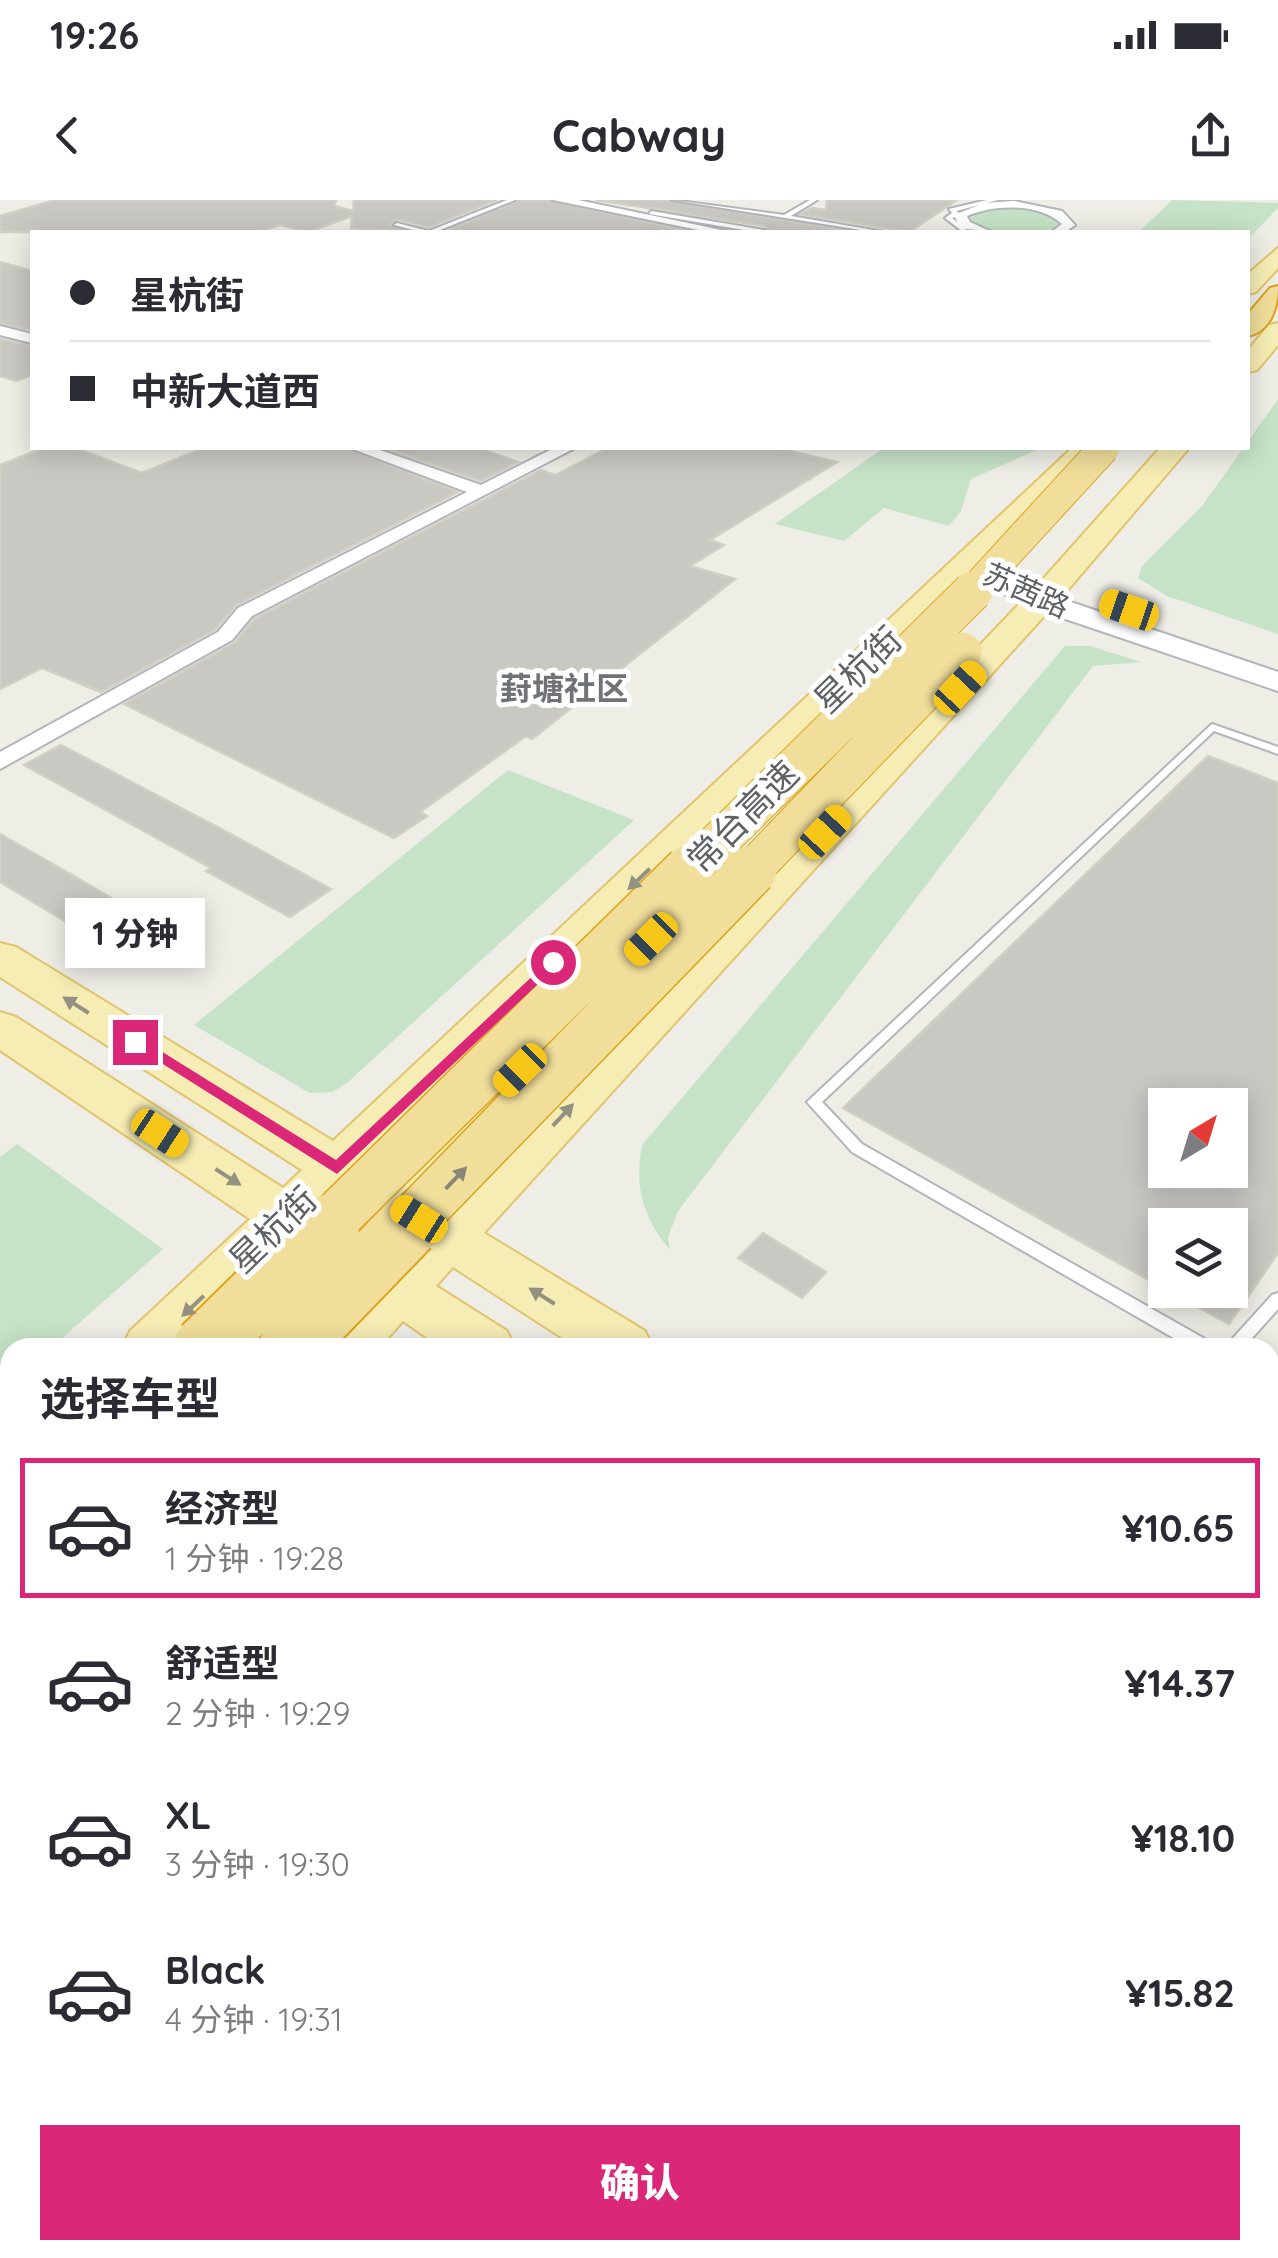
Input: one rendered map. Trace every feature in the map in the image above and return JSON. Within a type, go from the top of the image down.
[{"type":"highway","points":[[1250,286],[1278,256]]},
{"type":"highway","points":[[1250,326],[1278,294]]},
{"type":"highway","name":"常台高速","points":[[214,1338],[972,592],[1102,450]]},
{"type":"highway","name":"常台高速","points":[[300,1338],[788,835],[1022,588],[1142,450]]},
{"type":"main road","points":[[1250,363],[1278,330]]},
{"type":"main road","name":"星杭街","points":[[160,1338],[1086,450]]},
{"type":"main road","points":[[353,1338],[1047,593],[1173,450]]},
{"type":"main road","name":"苏茜路","points":[[968,565],[1278,682]]},
{"type":"main road","name":"苏茜路","points":[[1047,593],[1278,661]]},
{"type":"main road","points":[[389,1200],[704,886],[688,833]]},
{"type":"main road","points":[[0,958],[609,1338]]},
{"type":"main road","points":[[0,1028],[471,1338]]},
{"type":"main road","points":[[252,1338],[339,1250],[337,1168]]},
{"type":"main road","points":[[389,1200],[399,1290]]},
{"type":"street","points":[[559,200],[716,230]]},
{"type":"street","points":[[980,230],[965,225],[957,214],[988,204],[1041,203],[1068,220],[1069,225],[1061,230]]},
{"type":"street","points":[[0,330],[30,338]]},
{"type":"street","points":[[365,450],[479,490]]},
{"type":"street","points":[[0,762],[225,636],[245,612],[562,450]]},
{"type":"lane","points":[[434,230],[512,200]]},
{"type":"lane","points":[[675,200],[869,230]]},
{"type":"lane","points":[[784,217],[814,200]]},
{"type":"lane","points":[[957,214],[951,210],[964,204],[996,200]]},
{"type":"lane","points":[[652,213],[752,230]]},
{"type":"lane","points":[[957,214],[948,218],[963,230]]},
{"type":"lane","points":[[397,225],[420,230]]},
{"type":"lane","points":[[1189,1338],[857,1148],[814,1102],[1212,727],[1278,751]]},
{"type":"lane","points":[[1241,1338],[1278,1299]]},
{"type":"green space","points":[[1172,200],[1278,203],[1278,208],[1250,237],[1250,230],[1141,230]]},
{"type":"green space","points":[[1011,207],[1045,212],[1060,222],[1050,230],[989,230],[969,220],[979,210]]},
{"type":"green space","points":[[1278,399],[1278,634],[1167,596],[1138,578],[1142,566],[1202,506],[1242,450],[1250,450],[1250,438]]},
{"type":"green space","points":[[881,450],[1036,450],[971,479],[961,511],[949,526],[884,508],[844,541],[775,524]]},
{"type":"green space","points":[[1065,646],[1090,646],[1141,662],[1093,666],[678,1211],[668,1237],[670,1250],[653,1226],[643,1201],[639,1174],[642,1145]]},
{"type":"green space","points":[[508,770],[634,820],[347,1083],[332,1092],[310,1093],[194,1025]]},
{"type":"green space","points":[[17,1144],[163,1249],[62,1338],[0,1338],[0,1157]]},
{"type":"building","points":[[55,200],[336,200],[334,206],[353,211],[354,200],[497,200],[429,227],[398,219],[390,224],[404,230],[351,228],[352,216],[314,230],[280,225],[264,230],[0,232],[0,216]]},
{"type":"building","points":[[519,200],[549,200],[683,230],[449,230]]},
{"type":"building","points":[[596,200],[668,200],[841,230],[768,230],[765,226]]},
{"type":"building","points":[[827,200],[957,200],[912,230],[801,214],[812,208],[826,210]]},
{"type":"building","points":[[0,262],[30,270],[30,330],[0,323]]},
{"type":"building","points":[[0,339],[30,346],[30,376],[16,381],[0,376]]},
{"type":"building","points":[[38,450],[80,450],[142,473],[199,450],[351,450],[458,492],[236,605],[216,629],[101,692],[42,668],[0,689],[0,465]]},
{"type":"building","points":[[390,450],[484,450],[518,462],[481,481]]},
{"type":"building","points":[[604,450],[786,450],[837,462],[710,540],[724,545],[690,566],[735,579],[532,739],[526,736],[420,812],[427,816],[394,838],[124,704],[234,643],[254,619],[541,470],[555,475]]},
{"type":"building","points":[[61,745],[331,889],[290,917],[206,871],[211,868],[24,765]]},
{"type":"building","points":[[1208,756],[1278,783],[1278,1253],[1248,1296],[1248,1208],[1148,1208],[1148,1279],[843,1108]]},
{"type":"building","points":[[0,834],[169,932],[128,959],[0,882]]},
{"type":"building","points":[[763,1233],[826,1272],[802,1298],[738,1258]]},
{"type":"building","points":[[1200,1308],[1240,1308],[1229,1324]]},
{"type":"district","name":"葑塘社区","points":[[564,689]]},
{"type":"route","points":[[135,1042],[337,1168],[553,962]]}]
